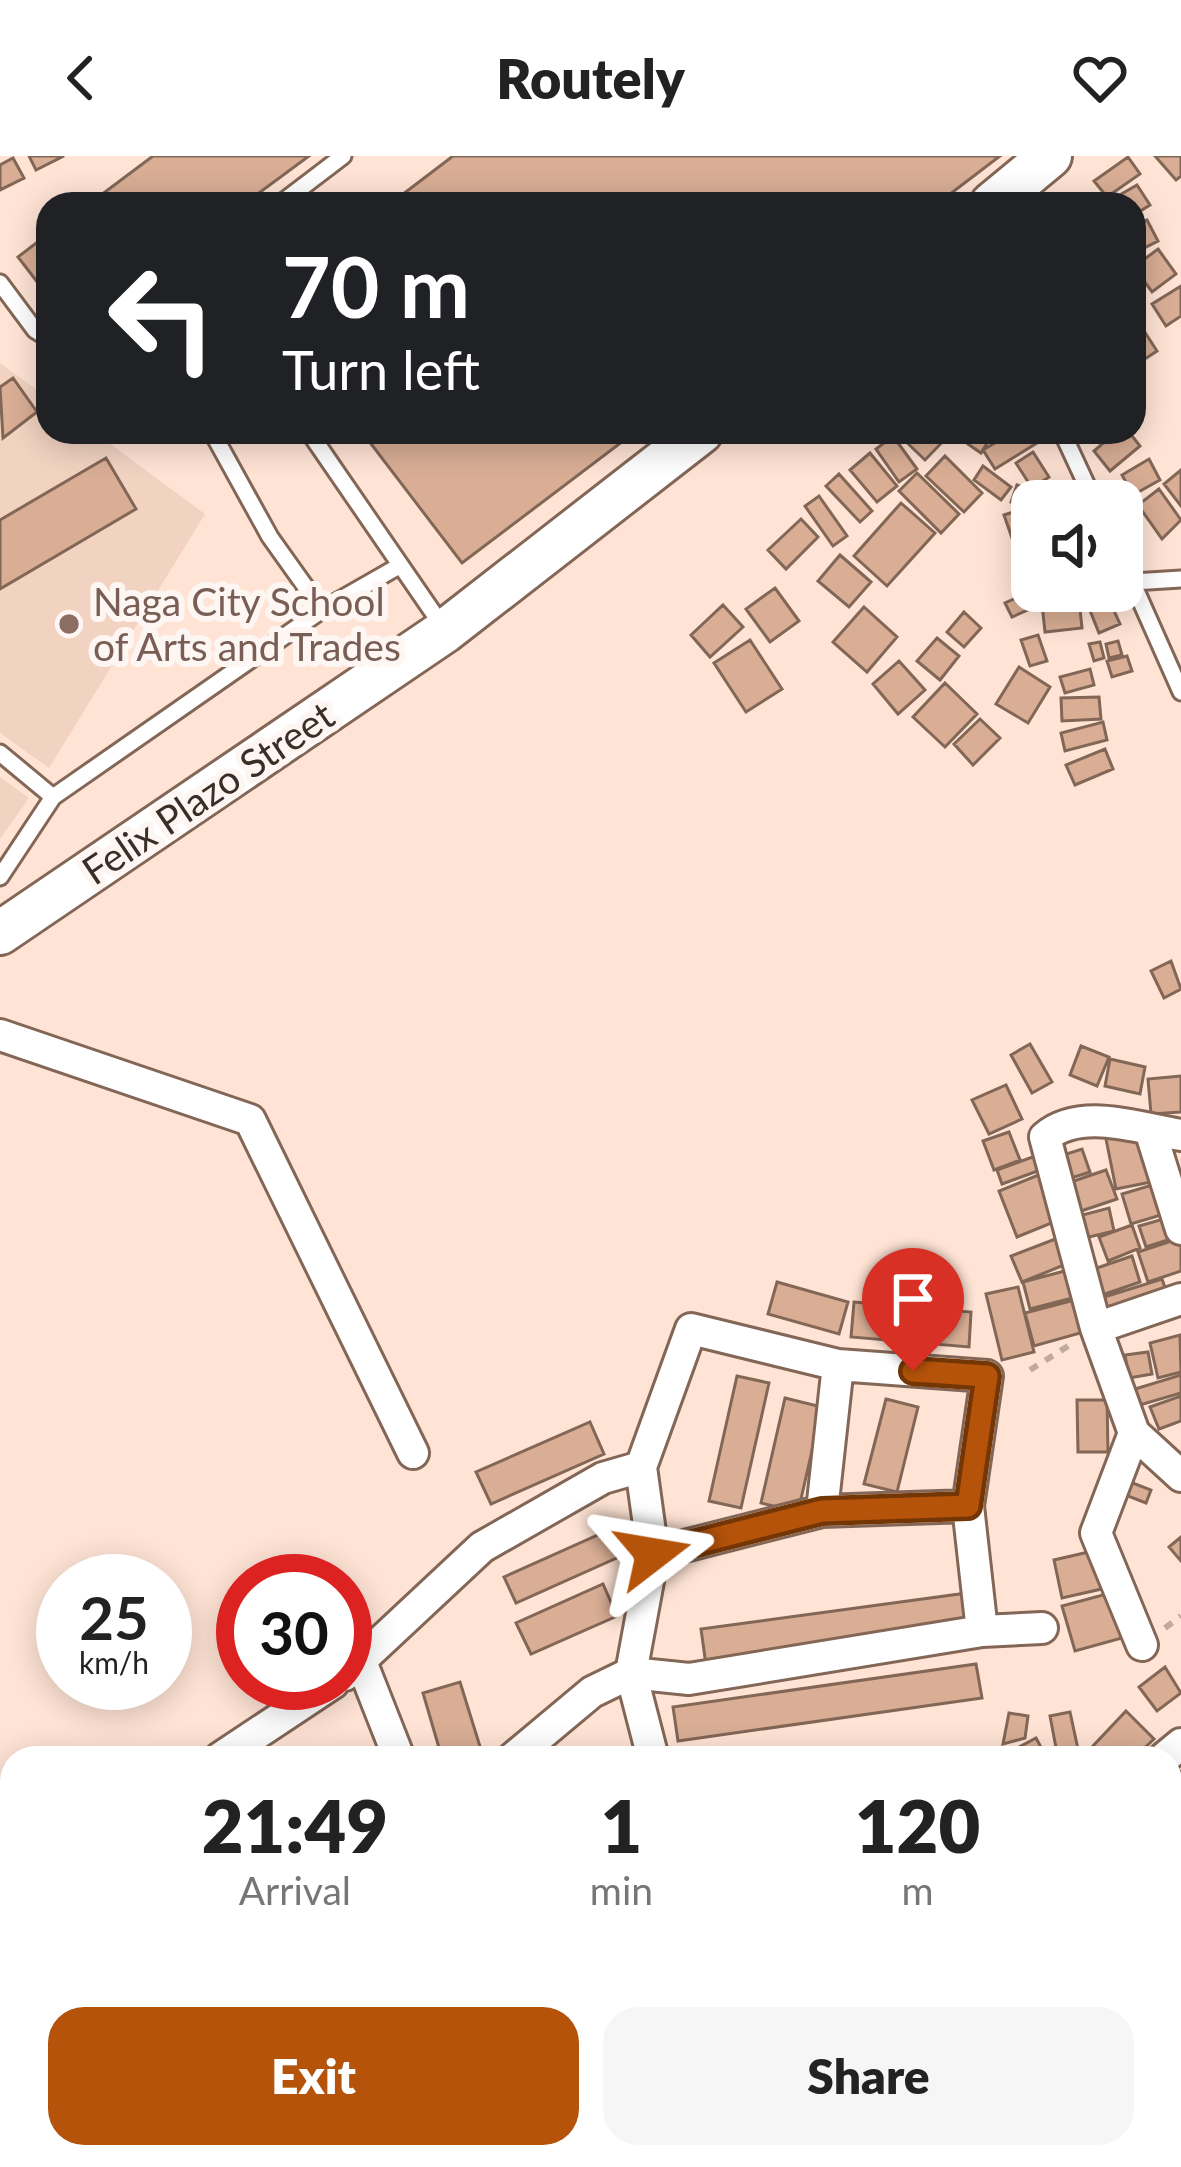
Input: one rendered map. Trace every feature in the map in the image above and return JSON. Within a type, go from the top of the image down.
[{"type":"main road","points":[[1006,192],[1050,156]]},
{"type":"main road","name":"Felix Plazo Street","points":[[0,933],[445,631],[686,444]]},
{"type":"street","points":[[0,1035],[250,1120],[412,1453]]},
{"type":"street","points":[[1181,1135],[1063,1123],[1045,1138],[1096,1328],[1134,1433],[1181,1476]]},
{"type":"street","points":[[1150,1130],[1181,1229]]},
{"type":"street","points":[[1096,1328],[1181,1299]]},
{"type":"street","points":[[650,1746],[631,1672],[653,1554],[641,1467],[691,1329],[838,1365],[987,1376],[968,1506],[982,1631]]},
{"type":"street","points":[[822,1511],[838,1365]]},
{"type":"street","points":[[1134,1433],[1096,1533],[1142,1645]]},
{"type":"street","points":[[372,1652],[482,1547],[603,1478],[641,1467]]},
{"type":"street","points":[[653,1554],[822,1511],[968,1506]]},
{"type":"street","points":[[527,1746],[592,1692],[631,1672],[689,1679],[982,1631],[1042,1628]]},
{"type":"street","points":[[372,1706],[393,1746]]},
{"type":"street","points":[[242,1746],[294,1710]]},
{"type":"lane","points":[[296,192],[343,156]]},
{"type":"lane","points":[[0,283],[36,331]]},
{"type":"lane","points":[[219,444],[270,537],[322,610]]},
{"type":"lane","points":[[317,444],[445,631]]},
{"type":"lane","points":[[1067,444],[1084,480]]},
{"type":"lane","points":[[0,877],[53,797],[322,610],[398,566]]},
{"type":"lane","points":[[1143,582],[1181,580]]},
{"type":"lane","points":[[1143,604],[1179,682]]},
{"type":"lane","points":[[0,753],[53,797]]},
{"type":"path","points":[[1030,1370],[1096,1328]]},
{"type":"shaded area","name":"Naga City School of Arts and Trades","points":[[0,363],[36,389],[36,444],[110,444],[205,514],[49,768],[0,733]]},
{"type":"shaded area","points":[[0,777],[29,798],[0,839]]},
{"type":"building","points":[[29,156],[64,156],[36,170]]},
{"type":"building","points":[[153,156],[309,156],[260,192],[105,192]]},
{"type":"building","points":[[453,156],[1000,156],[953,192],[406,192]]},
{"type":"building","points":[[1155,156],[1181,156],[1181,176],[1176,180]]},
{"type":"building","points":[[1128,157],[1140,174],[1114,192],[1103,192],[1094,181]]},
{"type":"building","points":[[13,158],[24,178],[0,190],[0,165]]},
{"type":"building","points":[[1146,220],[1158,241],[1146,247]]},
{"type":"building","points":[[36,243],[36,280],[18,257]]},
{"type":"building","points":[[1158,249],[1176,274],[1152,292],[1146,284],[1146,258]]},
{"type":"building","points":[[1181,286],[1181,316],[1166,326],[1152,304]]},
{"type":"building","points":[[1146,334],[1157,351],[1146,358]]},
{"type":"building","points":[[13,378],[36,411],[3,438],[0,387]]},
{"type":"building","points":[[371,444],[619,444],[462,563]]},
{"type":"building","points":[[899,444],[917,469],[899,482],[876,449]]},
{"type":"building","points":[[908,444],[940,444],[925,460]]},
{"type":"building","points":[[993,444],[1035,444],[995,469],[983,450]]},
{"type":"building","points":[[1102,444],[1140,446],[1110,471],[1094,451]]},
{"type":"building","points":[[1033,452],[1049,477],[1027,480],[1016,463]]},
{"type":"building","points":[[870,453],[897,486],[877,502],[850,470]]},
{"type":"building","points":[[945,456],[982,493],[964,512],[926,476]]},
{"type":"building","points":[[106,458],[136,509],[0,589],[0,520]]},
{"type":"building","points":[[1149,459],[1160,480],[1143,489],[1143,480],[1125,480],[1122,475]]},
{"type":"building","points":[[983,466],[1011,487],[1001,500],[974,480]]},
{"type":"building","points":[[1181,470],[1181,506],[1164,484]]},
{"type":"building","points":[[917,473],[959,514],[941,533],[899,491]]},
{"type":"building","points":[[839,474],[872,511],[860,522],[826,486]]},
{"type":"building","points":[[1159,489],[1181,520],[1162,539],[1143,512],[1143,501]]},
{"type":"building","points":[[819,496],[847,536],[833,546],[805,506]]},
{"type":"building","points":[[901,503],[935,533],[887,586],[854,556]]},
{"type":"building","points":[[801,519],[818,537],[786,569],[768,550]]},
{"type":"building","points":[[840,555],[871,582],[849,607],[818,581]]},
{"type":"building","points":[[775,588],[799,621],[770,642],[746,609]]},
{"type":"building","points":[[723,605],[743,627],[710,657],[691,635]]},
{"type":"building","points":[[864,607],[897,637],[867,672],[833,642]]},
{"type":"building","points":[[964,612],[981,628],[964,647],[947,632]]},
{"type":"building","points":[[1043,612],[1080,612],[1082,628],[1045,632]]},
{"type":"building","points":[[1091,612],[1115,612],[1120,624],[1099,633]]},
{"type":"building","points":[[1038,635],[1047,661],[1030,666],[1021,640]]},
{"type":"building","points":[[937,638],[959,656],[940,680],[917,661]]},
{"type":"building","points":[[750,640],[782,689],[746,712],[714,663]]},
{"type":"building","points":[[1118,641],[1122,655],[1109,658],[1106,644]]},
{"type":"building","points":[[1100,642],[1104,658],[1094,661],[1089,644]]},
{"type":"building","points":[[1127,656],[1132,671],[1112,677],[1107,661]]},
{"type":"building","points":[[899,661],[925,690],[898,714],[873,684]]},
{"type":"building","points":[[1019,667],[1050,687],[1028,723],[996,704]]},
{"type":"building","points":[[1090,669],[1094,685],[1065,693],[1060,677]]},
{"type":"building","points":[[945,683],[977,714],[945,747],[913,717]]},
{"type":"building","points":[[1099,697],[1101,719],[1062,721],[1061,698]]},
{"type":"building","points":[[980,719],[1000,738],[973,765],[954,744]]},
{"type":"building","points":[[1103,722],[1107,740],[1065,751],[1061,733]]},
{"type":"building","points":[[1105,749],[1113,769],[1075,785],[1066,765]]},
{"type":"building","points":[[1171,961],[1181,989],[1164,998],[1151,971]]},
{"type":"building","points":[[1030,1044],[1052,1082],[1032,1093],[1011,1055]]},
{"type":"building","points":[[1081,1046],[1109,1057],[1097,1086],[1070,1075]]},
{"type":"building","points":[[1110,1059],[1145,1067],[1140,1094],[1105,1086]]},
{"type":"building","points":[[1181,1076],[1181,1112],[1151,1114],[1148,1079]]},
{"type":"building","points":[[1006,1085],[1022,1119],[989,1134],[972,1100]]},
{"type":"building","points":[[1009,1132],[1020,1160],[994,1170],[983,1141]]},
{"type":"building","points":[[1146,1132],[1156,1181],[1116,1189],[1106,1139]]},
{"type":"building","points":[[1082,1149],[1090,1172],[1065,1180],[1057,1157]]},
{"type":"building","points":[[1038,1155],[1043,1169],[1002,1184],[997,1170]]},
{"type":"building","points":[[1106,1170],[1117,1199],[1081,1211],[1071,1182]]},
{"type":"building","points":[[1041,1174],[1059,1220],[1017,1237],[999,1191]]},
{"type":"building","points":[[1152,1185],[1161,1215],[1131,1224],[1122,1194]]},
{"type":"building","points":[[1109,1208],[1114,1231],[1077,1240],[1071,1218]]},
{"type":"building","points":[[1167,1218],[1174,1238],[1146,1247],[1139,1226]]},
{"type":"building","points":[[1132,1225],[1140,1248],[1108,1261],[1099,1237]]},
{"type":"building","points":[[1058,1238],[1069,1263],[1022,1282],[1011,1256]]},
{"type":"building","points":[[1181,1238],[1181,1271],[1148,1282],[1138,1252]]},
{"type":"building","points":[[1132,1256],[1140,1282],[1102,1295],[1094,1269]]},
{"type":"building","points":[[1072,1269],[1080,1296],[1030,1309],[1023,1282]]},
{"type":"building","points":[[1162,1279],[1170,1302],[1108,1322],[1101,1298]]},
{"type":"building","points":[[777,1282],[848,1302],[839,1334],[768,1314]]},
{"type":"building","points":[[1018,1287],[1034,1352],[1002,1360],[986,1294]]},
{"type":"building","points":[[1082,1298],[1091,1330],[1034,1346],[1025,1313]]},
{"type":"building","points":[[854,1302],[971,1312],[969,1347],[851,1337]]},
{"type":"building","points":[[1180,1335],[1181,1372],[1158,1378],[1150,1343]]},
{"type":"building","points":[[1148,1352],[1152,1374],[1129,1378],[1125,1355]]},
{"type":"building","points":[[1181,1375],[1181,1393],[1140,1405],[1135,1389]]},
{"type":"building","points":[[737,1376],[769,1383],[741,1508],[709,1501]]},
{"type":"building","points":[[1181,1396],[1181,1421],[1159,1429],[1150,1407]]},
{"type":"building","points":[[785,1398],[822,1407],[798,1512],[761,1503]]},
{"type":"building","points":[[886,1399],[918,1407],[897,1492],[864,1484]]},
{"type":"building","points":[[1077,1400],[1107,1400],[1108,1452],[1078,1452]]},
{"type":"building","points":[[590,1422],[604,1454],[491,1504],[476,1472]]},
{"type":"building","points":[[1120,1478],[1151,1490],[1146,1503],[1115,1491]]},
{"type":"building","points":[[609,1530],[621,1556],[516,1603],[504,1577]]},
{"type":"building","points":[[1181,1537],[1181,1561],[1169,1547]]},
{"type":"building","points":[[1097,1550],[1106,1588],[1062,1598],[1054,1560]]},
{"type":"building","points":[[603,1584],[617,1616],[531,1654],[516,1623]]},
{"type":"building","points":[[967,1593],[972,1629],[706,1665],[701,1629]]},
{"type":"building","points":[[1110,1593],[1122,1638],[1075,1651],[1062,1606]]},
{"type":"building","points":[[976,1664],[982,1698],[678,1741],[673,1707]]},
{"type":"building","points":[[1165,1667],[1181,1693],[1157,1711],[1139,1687]]},
{"type":"building","points":[[460,1682],[480,1746],[438,1746],[423,1693]]},
{"type":"building","points":[[1126,1711],[1154,1739],[1147,1746],[1093,1746]]},
{"type":"building","points":[[1070,1712],[1077,1746],[1056,1746],[1050,1716]]},
{"type":"building","points":[[1009,1713],[1028,1716],[1025,1738],[1003,1744]]},
{"type":"place","name":"Naga City School of Arts and Trades","points":[[69,624]]},
{"type":"route","points":[[653,1554],[822,1511],[968,1506],[987,1376],[913,1371]]}]
